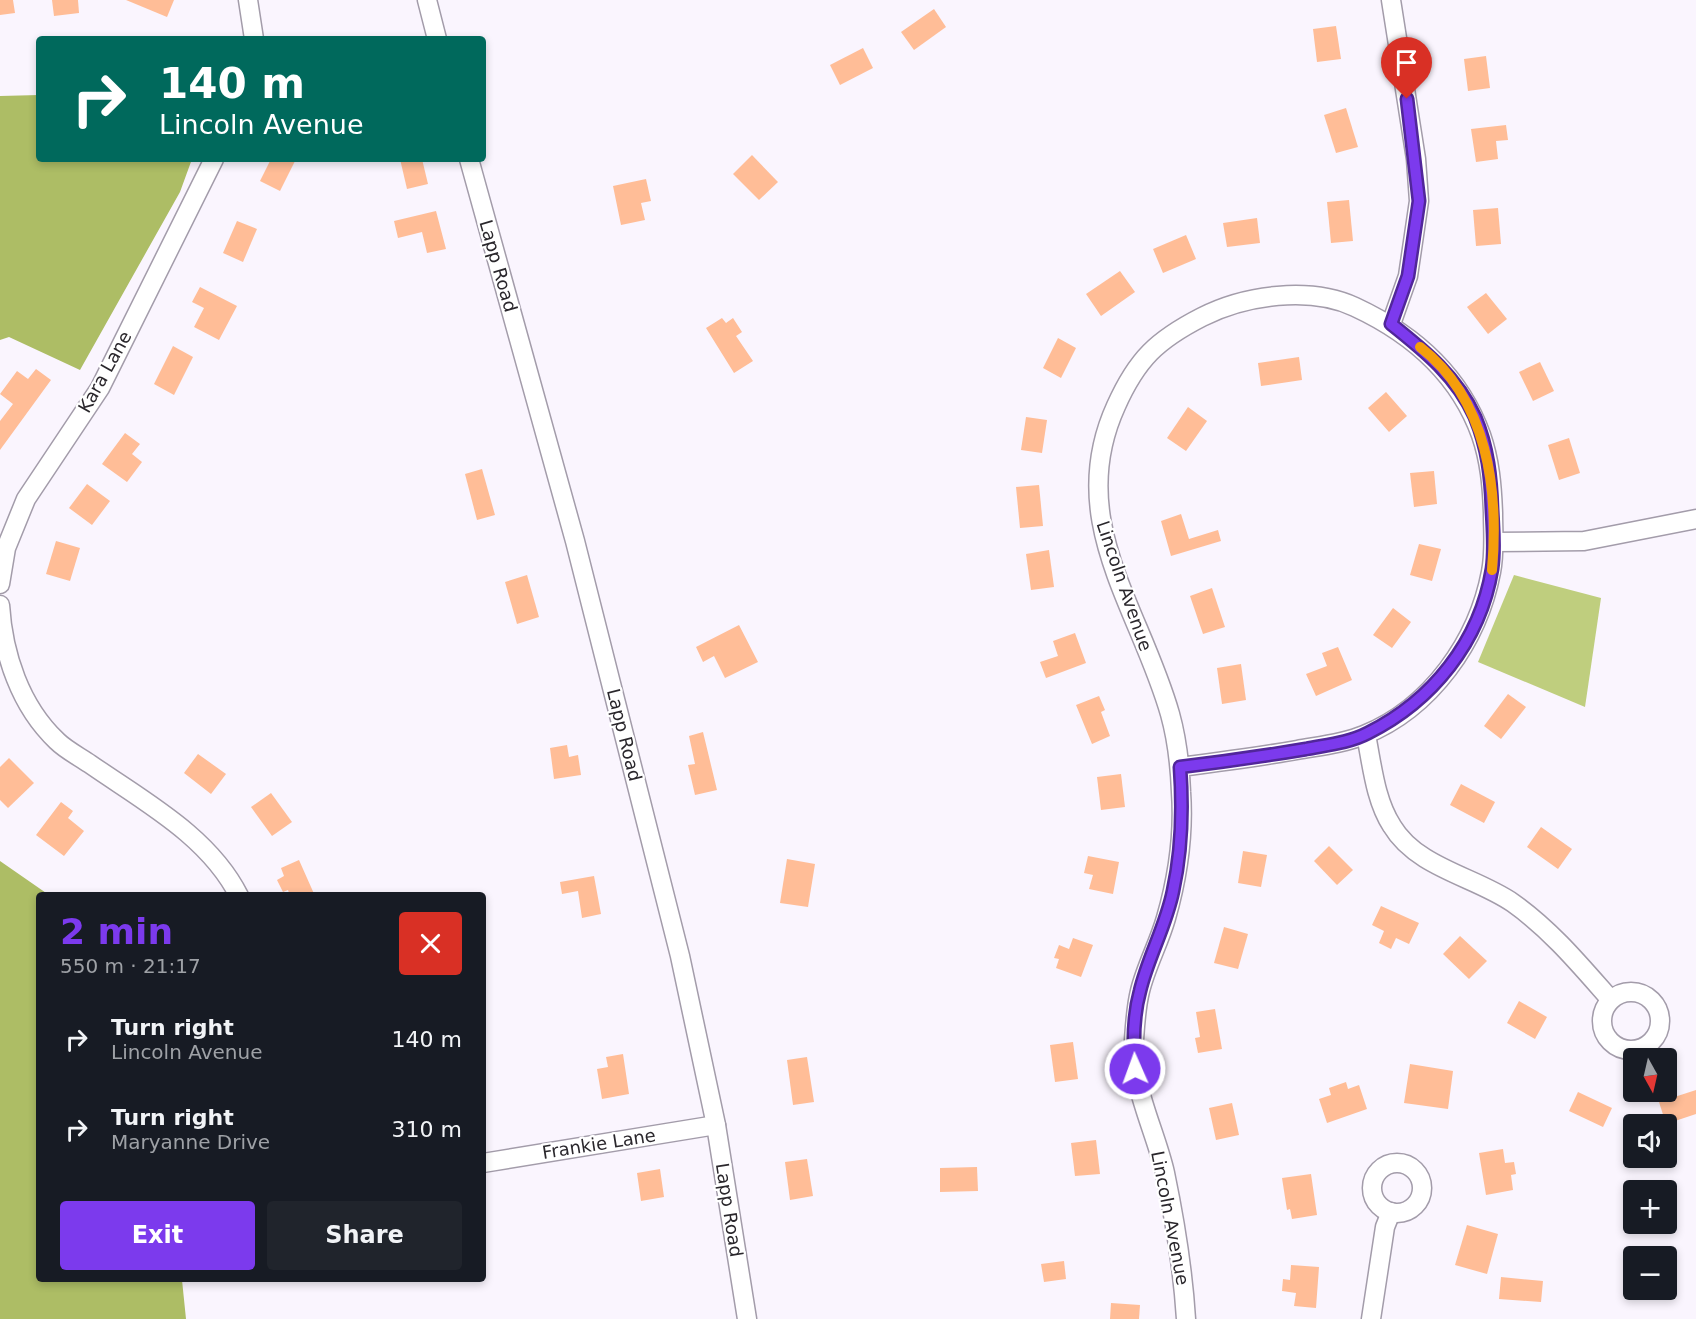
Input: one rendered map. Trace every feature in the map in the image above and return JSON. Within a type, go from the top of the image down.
[{"type":"street","points":[[248,0],[254,36]]},
{"type":"street","points":[[427,0],[436,36]]},
{"type":"street","points":[[1391,0],[1416,159],[1419,201],[1408,276],[1391,324]]},
{"type":"street","name":"Kara Lane","points":[[0,584],[6,548],[21,507],[100,388],[213,162]]},
{"type":"street","name":"Lapp Road","points":[[470,162],[485,196],[680,956],[716,1125],[747,1319]]},
{"type":"street","name":"Lincoln Avenue","points":[[1180,767],[1327,745],[1366,735],[1403,712],[1452,665],[1470,637],[1481,609],[1492,570],[1494,542],[1491,474],[1474,416],[1452,380],[1432,356],[1391,324],[1347,303],[1323,297],[1296,296],[1254,300],[1213,311],[1175,331],[1153,346],[1137,366],[1109,420],[1097,465],[1099,513],[1114,569],[1170,715],[1180,767],[1182,808],[1180,853],[1165,922],[1139,992],[1133,1044],[1141,1098],[1164,1170],[1186,1319]]},
{"type":"street","points":[[1494,542],[1584,541],[1696,519]]},
{"type":"street","points":[[0,605],[13,673],[32,708],[56,741],[186,831],[228,874],[236,892]]},
{"type":"street","points":[[1366,735],[1381,803],[1391,826],[1403,841],[1418,853],[1512,902],[1547,930],[1610,999]]},
{"type":"street","name":"Frankie Lane","points":[[486,1163],[716,1125]]},
{"type":"street","points":[[1371,1319],[1385,1227],[1391,1212]]},
{"type":"green space","points":[[36,95],[36,162],[191,162],[180,192],[80,370],[9,337],[0,340],[0,96]]},
{"type":"green space","points":[[1514,575],[1601,598],[1585,707],[1478,662]]},
{"type":"green space","points":[[0,861],[45,892],[36,892],[36,1282],[182,1282],[186,1319],[0,1319]]},
{"type":"building","points":[[0,0],[13,0],[15,13],[0,15]]},
{"type":"building","points":[[52,0],[78,0],[79,13],[54,16]]},
{"type":"building","points":[[126,0],[174,0],[167,17]]},
{"type":"building","points":[[934,9],[946,27],[914,50],[901,32]]},
{"type":"building","points":[[1336,26],[1341,59],[1317,62],[1313,29]]},
{"type":"building","points":[[863,48],[873,68],[840,85],[830,65]]},
{"type":"building","points":[[1486,56],[1490,88],[1468,91],[1464,59]]},
{"type":"building","points":[[1346,108],[1358,147],[1336,153],[1324,115]]},
{"type":"building","points":[[1506,125],[1508,140],[1496,141],[1498,159],[1476,162],[1471,129]]},
{"type":"building","points":[[752,155],[778,182],[759,200],[733,174]]},
{"type":"building","points":[[270,162],[294,162],[280,191],[260,181]]},
{"type":"building","points":[[401,162],[423,162],[428,184],[407,189]]},
{"type":"building","points":[[646,179],[651,201],[641,203],[645,220],[621,225],[613,186]]},
{"type":"building","points":[[1349,200],[1353,241],[1331,243],[1327,202]]},
{"type":"building","points":[[1498,208],[1501,244],[1476,246],[1473,210]]},
{"type":"building","points":[[436,211],[446,249],[427,253],[422,232],[398,238],[394,221]]},
{"type":"building","points":[[1257,218],[1260,243],[1227,247],[1223,223]]},
{"type":"building","points":[[237,221],[257,229],[243,262],[223,253]]},
{"type":"building","points":[[1186,235],[1196,259],[1163,273],[1153,249]]},
{"type":"building","points":[[1120,271],[1135,292],[1101,316],[1086,294]]},
{"type":"building","points":[[200,287],[237,306],[219,340],[194,327],[204,308],[192,302]]},
{"type":"building","points":[[1486,293],[1507,319],[1488,334],[1467,307]]},
{"type":"building","points":[[722,318],[726,323],[733,318],[742,332],[736,336],[753,361],[734,373],[706,328]]},
{"type":"building","points":[[1058,338],[1076,348],[1061,378],[1043,368]]},
{"type":"building","points":[[173,346],[193,357],[174,395],[154,384]]},
{"type":"building","points":[[1299,357],[1302,380],[1261,386],[1258,363]]},
{"type":"building","points":[[1540,362],[1554,391],[1533,401],[1519,372]]},
{"type":"building","points":[[36,369],[51,380],[0,450],[0,421],[13,404],[0,394],[17,371],[28,379]]},
{"type":"building","points":[[1386,392],[1407,416],[1389,432],[1368,408]]},
{"type":"building","points":[[1188,407],[1207,421],[1186,451],[1167,438]]},
{"type":"building","points":[[1026,417],[1047,420],[1042,453],[1021,450]]},
{"type":"building","points":[[125,433],[140,444],[132,454],[142,462],[127,482],[102,464]]},
{"type":"building","points":[[1569,438],[1580,473],[1559,480],[1548,445]]},
{"type":"building","points":[[482,469],[495,515],[477,520],[465,474]]},
{"type":"building","points":[[1434,471],[1437,504],[1414,507],[1410,473]]},
{"type":"building","points":[[87,484],[110,501],[92,525],[69,508]]},
{"type":"building","points":[[1039,485],[1043,526],[1020,528],[1016,487]]},
{"type":"building","points":[[1181,514],[1189,539],[1218,530],[1221,541],[1171,556],[1161,521]]},
{"type":"building","points":[[56,541],[80,548],[70,581],[46,574]]},
{"type":"building","points":[[1419,544],[1441,549],[1432,581],[1410,575]]},
{"type":"building","points":[[1049,550],[1054,587],[1031,590],[1026,554]]},
{"type":"building","points":[[527,575],[539,617],[517,624],[505,582]]},
{"type":"building","points":[[1212,588],[1225,627],[1203,634],[1190,596]]},
{"type":"building","points":[[1393,608],[1411,622],[1392,648],[1373,635]]},
{"type":"building","points":[[739,625],[758,662],[725,678],[714,656],[703,662],[696,647]]},
{"type":"building","points":[[1075,633],[1086,663],[1046,678],[1040,662],[1058,656],[1053,641]]},
{"type":"building","points":[[1338,647],[1352,680],[1316,696],[1306,674],[1327,666],[1322,653]]},
{"type":"building","points":[[1241,664],[1246,700],[1222,704],[1217,668]]},
{"type":"building","points":[[1508,694],[1526,707],[1501,739],[1484,726]]},
{"type":"building","points":[[1099,696],[1105,710],[1101,712],[1110,736],[1092,744],[1076,705]]},
{"type":"building","points":[[703,732],[717,790],[695,795],[688,765],[695,764],[689,736]]},
{"type":"building","points":[[567,745],[569,757],[578,755],[581,775],[554,779],[550,748]]},
{"type":"building","points":[[198,754],[226,774],[211,794],[184,773]]},
{"type":"building","points":[[9,758],[34,783],[8,808],[0,800],[0,767]]},
{"type":"building","points":[[1121,774],[1125,807],[1101,810],[1097,777]]},
{"type":"building","points":[[1461,784],[1495,802],[1484,823],[1450,805]]},
{"type":"building","points":[[271,793],[292,822],[272,836],[251,807]]},
{"type":"building","points":[[61,802],[73,811],[68,818],[84,831],[64,856],[36,835]]},
{"type":"building","points":[[1541,827],[1572,849],[1558,869],[1527,847]]},
{"type":"building","points":[[1329,846],[1353,870],[1337,885],[1314,861]]},
{"type":"building","points":[[1243,851],[1267,855],[1261,887],[1238,883]]},
{"type":"building","points":[[1088,856],[1119,862],[1113,894],[1089,889],[1093,875],[1084,873]]},
{"type":"building","points":[[787,859],[815,864],[808,907],[780,903]]},
{"type":"building","points":[[299,860],[313,892],[289,892],[288,890],[283,892],[277,880],[284,876],[281,868]]},
{"type":"building","points":[[594,876],[601,914],[582,918],[578,891],[562,894],[560,882]]},
{"type":"building","points":[[1381,906],[1419,923],[1409,944],[1396,938],[1391,949],[1379,943],[1384,931],[1372,925]]},
{"type":"building","points":[[1224,927],[1248,934],[1238,969],[1214,963]]},
{"type":"building","points":[[1460,936],[1487,961],[1469,979],[1443,954]]},
{"type":"building","points":[[1073,938],[1093,945],[1081,977],[1056,968],[1059,959],[1054,958],[1059,945],[1069,949]]},
{"type":"building","points":[[1519,1001],[1547,1017],[1535,1039],[1507,1023]]},
{"type":"building","points":[[1215,1009],[1222,1049],[1198,1053],[1195,1038],[1200,1037],[1196,1012]]},
{"type":"building","points":[[1073,1042],[1078,1079],[1055,1082],[1050,1045]]},
{"type":"building","points":[[623,1054],[629,1094],[602,1099],[597,1069],[608,1067],[606,1057]]},
{"type":"building","points":[[807,1057],[814,1102],[793,1105],[787,1060]]},
{"type":"building","points":[[1410,1064],[1453,1071],[1448,1109],[1404,1103]]},
{"type":"building","points":[[1346,1082],[1348,1089],[1359,1085],[1367,1109],[1327,1123],[1319,1099],[1331,1095],[1329,1088]]},
{"type":"building","points":[[1696,1090],[1696,1114],[1677,1120],[1677,1114],[1663,1114],[1659,1102],[1677,1102],[1677,1096]]},
{"type":"building","points":[[1578,1092],[1612,1108],[1603,1127],[1569,1111]]},
{"type":"building","points":[[1232,1103],[1239,1135],[1216,1140],[1209,1108]]},
{"type":"building","points":[[1096,1140],[1100,1174],[1075,1176],[1071,1143]]},
{"type":"building","points":[[1503,1149],[1505,1163],[1514,1162],[1516,1174],[1511,1175],[1513,1190],[1486,1195],[1479,1153]]},
{"type":"building","points":[[807,1159],[813,1196],[790,1200],[785,1162]]},
{"type":"building","points":[[977,1167],[978,1191],[940,1192],[940,1168]]},
{"type":"building","points":[[660,1169],[664,1197],[641,1201],[637,1173]]},
{"type":"building","points":[[1311,1174],[1317,1215],[1292,1219],[1290,1209],[1287,1210],[1282,1178]]},
{"type":"building","points":[[1467,1225],[1498,1234],[1487,1274],[1455,1265]]},
{"type":"building","points":[[1064,1261],[1066,1279],[1044,1282],[1041,1264]]},
{"type":"building","points":[[1291,1265],[1319,1267],[1316,1308],[1294,1306],[1296,1293],[1282,1291],[1283,1279],[1290,1280]]},
{"type":"building","points":[[1501,1277],[1543,1281],[1541,1302],[1499,1299]]},
{"type":"building","points":[[1111,1303],[1140,1305],[1139,1319],[1110,1319]]},
{"type":"slow traffic","points":[[1420,347],[1432,356],[1452,380],[1474,416],[1484,444],[1491,474],[1494,542],[1492,570]]},
{"type":"route","points":[[1135,1069],[1133,1044],[1139,992],[1165,922],[1180,853],[1182,808],[1180,767],[1338,743],[1366,735],[1403,712],[1432,687],[1452,665],[1470,637],[1492,570],[1494,542],[1491,474],[1474,416],[1452,380],[1432,356],[1391,324],[1408,276],[1419,201],[1416,159],[1407,99]]}]
